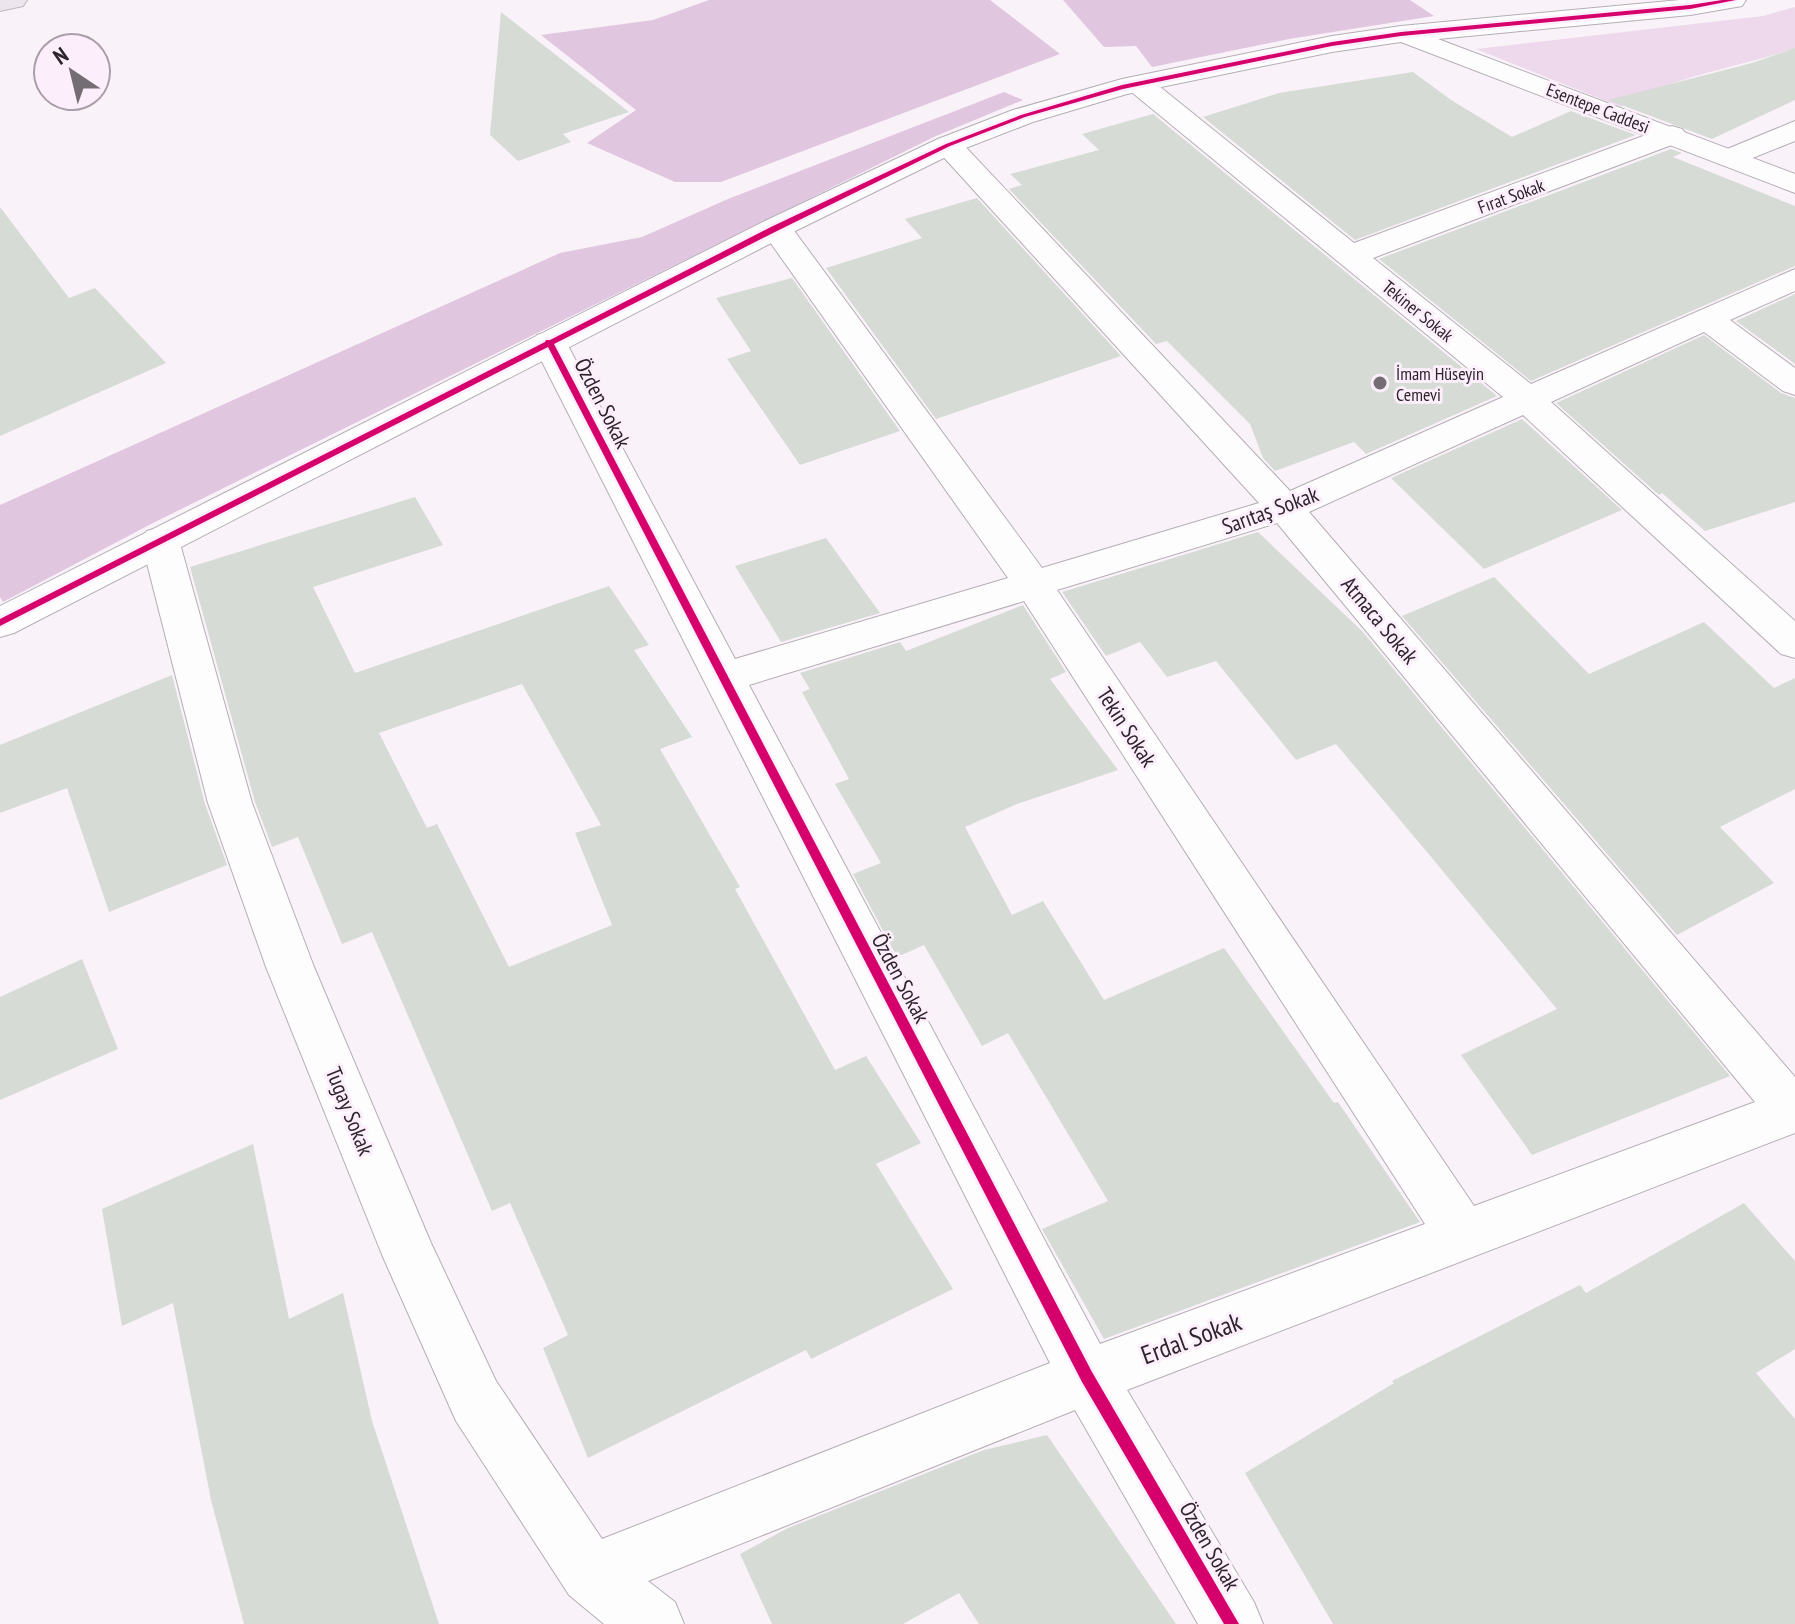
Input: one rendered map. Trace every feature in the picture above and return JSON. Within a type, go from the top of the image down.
[{"type":"highway","points":[[0,3],[14,0]]},
{"type":"street","points":[[0,623],[776,228],[948,145],[1023,116],[1139,84],[1332,44],[1401,34],[1690,7],[1733,0]]},
{"type":"street","name":"Esentepe Caddesi","points":[[1401,34],[1795,184]]},
{"type":"street","name":"Tekiner Sokak","points":[[1139,84],[1528,400],[1795,644]]},
{"type":"street","points":[[1730,158],[1795,130]]},
{"type":"street","name":"Fırat Sokak","points":[[1349,256],[1672,135]]},
{"type":"street","name":"Atmaca Sokak","points":[[948,145],[1285,508],[1794,1111]]},
{"type":"street","name":"Tekin Sokak","points":[[776,228],[1033,584],[1464,1237]]},
{"type":"street","name":"Sarıtaş Sokak","points":[[722,678],[1285,508],[1795,279]]},
{"type":"street","points":[[1707,319],[1795,384]]},
{"type":"street","name":"Özden Sokak","points":[[549,342],[1087,1377],[1232,1624]]},
{"type":"street","name":"Tugay Sokak","points":[[160,540],[230,803],[290,967],[404,1242],[476,1401],[590,1574],[653,1624]]},
{"type":"street","name":"Erdal Sokak","points":[[590,1574],[1087,1377],[1794,1111]]},
{"type":"shaded area","points":[[709,0],[990,0],[1060,54],[721,182],[675,182],[587,143],[636,110],[541,35],[653,20]]},
{"type":"shaded area","points":[[1063,0],[1410,0],[1434,16],[1289,39],[1152,67],[1136,46],[1104,47]]},
{"type":"shaded area","points":[[1795,7],[1795,48],[1682,80],[1621,107],[1476,49],[1763,16]]},
{"type":"shaded area","points":[[1004,92],[1023,100],[936,136],[153,523],[3,602],[0,597],[0,505],[560,253],[642,237],[728,199]]},
{"type":"building","points":[[501,12],[629,112],[563,134],[571,142],[518,161],[490,135]]},
{"type":"building","points":[[1795,48],[1795,100],[1712,139],[1608,100],[1752,63]]},
{"type":"building","points":[[1413,72],[1451,100],[1512,137],[1571,111],[1636,135],[1355,240],[1203,117],[1279,93]]},
{"type":"building","points":[[1153,114],[1497,396],[1366,454],[1354,442],[1275,471],[1263,458],[1250,424],[1167,341],[1156,344],[1009,189],[1022,185],[1010,174],[1099,150],[1082,134]]},
{"type":"building","points":[[1671,149],[1682,153],[1673,157],[1795,206],[1795,266],[1531,381],[1379,259]]},
{"type":"building","points":[[977,198],[1121,356],[936,419],[826,268],[922,238],[905,219]]},
{"type":"building","points":[[0,207],[69,298],[95,288],[166,363],[0,436]]},
{"type":"building","points":[[792,278],[900,431],[800,465],[727,359],[751,351],[716,298]]},
{"type":"building","points":[[1795,294],[1795,364],[1736,321]]},
{"type":"building","points":[[1704,335],[1781,393],[1795,398],[1795,502],[1705,531],[1662,493],[1659,495],[1556,403]]},
{"type":"building","points":[[1522,419],[1622,510],[1484,569],[1391,478]]},
{"type":"building","points":[[415,497],[443,545],[313,587],[355,673],[609,586],[649,645],[634,650],[692,737],[660,749],[740,887],[735,889],[835,1070],[866,1056],[921,1143],[876,1164],[953,1289],[811,1359],[806,1350],[588,1458],[543,1348],[568,1335],[510,1203],[492,1211],[372,932],[342,944],[298,837],[272,847],[255,802],[190,567]],"holes":[[[522,684],[601,825],[575,833],[612,925],[509,967],[437,824],[427,828],[379,733]]]},
{"type":"building","points":[[1258,532],[1363,632],[1730,1076],[1532,1155],[1461,1055],[1557,1009],[1427,852],[1336,744],[1296,760],[1216,661],[1167,677],[1140,642],[1106,656],[1062,592]]},
{"type":"building","points":[[826,538],[880,613],[781,642],[735,566]]},
{"type":"building","points":[[1494,577],[1589,674],[1704,622],[1774,688],[1795,678],[1795,789],[1720,827],[1774,883],[1677,935],[1402,616]]},
{"type":"building","points":[[1023,605],[1066,672],[1050,679],[1118,770],[1017,804],[965,827],[1012,915],[1043,901],[1104,1000],[1224,948],[1334,1103],[1338,1102],[1420,1222],[1104,1339],[1042,1229],[1108,1201],[1008,1033],[982,1046],[924,945],[897,957],[853,874],[881,863],[835,784],[849,779],[802,692],[810,689],[800,673],[900,642],[906,651]]},
{"type":"building","points":[[172,675],[205,804],[227,865],[109,912],[67,788],[0,813],[0,745]]},
{"type":"building","points":[[82,959],[118,1049],[0,1100],[0,997]]},
{"type":"building","points":[[253,1144],[289,1319],[343,1293],[372,1421],[439,1624],[244,1624],[211,1500],[173,1303],[122,1326],[102,1209]]},
{"type":"building","points":[[1744,1203],[1795,1261],[1795,1349],[1756,1373],[1795,1419],[1795,1624],[1333,1624],[1245,1473],[1394,1383],[1392,1381],[1580,1285],[1586,1293]]},
{"type":"building","points":[[1047,1435],[1176,1624],[979,1624],[959,1593],[903,1624],[772,1624],[740,1554],[788,1528],[984,1450]]},
{"type":"cycle path","points":[[0,623],[776,228],[948,145],[1023,116],[1122,87],[1332,44],[1401,34],[1690,7],[1733,0]]},
{"type":"cycle path","points":[[549,342],[1087,1377],[1232,1624]]},
{"type":"place","name":"İmam Hüseyin Cemevi","points":[[1380,383]]}]
